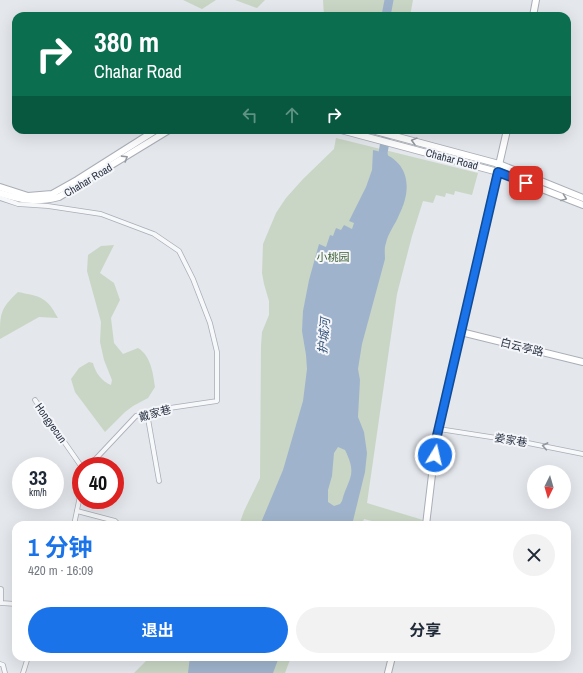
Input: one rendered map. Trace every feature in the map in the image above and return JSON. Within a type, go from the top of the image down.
[{"type":"main road","points":[[534,12],[536,0]]},
{"type":"main road","name":"Chahar Road","points":[[0,187],[28,196],[52,194],[150,134]]},
{"type":"main road","name":"Chahar Road","points":[[0,193],[30,201],[47,200],[59,197],[162,134]]},
{"type":"main road","name":"Chahar Road","points":[[356,134],[498,172],[583,205]]},
{"type":"main road","name":"Chahar Road","points":[[388,134],[499,164],[583,198]]},
{"type":"main road","points":[[426,521],[436,440],[506,134]]},
{"type":"main road","name":"白云亭路","points":[[461,332],[583,362]]},
{"type":"main road","points":[[388,673],[391,661]]},
{"type":"street","name":"戴家巷","points":[[0,198],[18,204],[48,206],[101,214],[154,234],[179,251],[193,279],[210,323],[217,352],[217,401],[163,409],[136,416],[97,457]]},
{"type":"street","name":"Hongyecun","points":[[35,400],[75,457]]},
{"type":"street","points":[[147,413],[160,481]]},
{"type":"street","name":"姜家巷","points":[[439,429],[523,442],[583,454]]},
{"type":"street","points":[[75,521],[77,511],[115,521]]},
{"type":"street","points":[[0,589],[1,603],[12,604]]},
{"type":"street","points":[[23,673],[27,661]]},
{"type":"street","points":[[0,664],[3,665],[5,673]]},
{"type":"green space","points":[[183,0],[216,0],[202,9]]},
{"type":"green space","points":[[235,0],[265,0],[257,8]]},
{"type":"green space","points":[[323,0],[413,0],[411,12],[324,12]]},
{"type":"green space","name":"小桃园","points":[[336,138],[478,173],[472,195],[455,191],[454,195],[446,193],[445,197],[436,195],[433,203],[423,201],[397,294],[367,503],[423,520],[372,521],[364,519],[363,521],[240,521],[260,478],[261,346],[262,332],[269,315],[269,301],[262,273],[263,244],[276,213],[286,198],[334,149]]},
{"type":"green space","points":[[114,245],[100,273],[114,283],[120,300],[111,318],[114,343],[123,354],[138,348],[142,351],[151,365],[155,387],[148,398],[125,412],[105,432],[75,392],[71,379],[79,368],[89,362],[93,363],[95,370],[102,379],[111,385],[112,380],[104,360],[100,342],[101,322],[87,271],[88,255],[101,246]]},
{"type":"green space","points":[[18,292],[32,295],[46,301],[58,318],[39,317],[0,339],[2,312],[4,307]]},
{"type":"green space","points":[[146,661],[290,661],[285,673],[134,673]]},
{"type":"water","name":"护城河","points":[[373,150],[394,159],[401,166],[407,183],[404,204],[387,239],[385,259],[362,344],[358,369],[360,380],[358,417],[364,432],[367,453],[365,472],[353,521],[262,521],[283,470],[303,401],[307,369],[302,331],[303,311],[309,280],[319,244],[326,247],[330,235],[333,236],[336,228],[341,230],[344,225],[352,229],[354,223],[349,221],[366,187],[372,170]],"holes":[[[338,447],[345,450],[351,466],[351,477],[342,501],[340,504],[334,506],[328,502],[328,490],[332,476],[334,453]]]},
{"type":"water","points":[[190,661],[278,661],[273,673],[188,673]]},
{"type":"waterway","points":[[387,12],[389,0]]},
{"type":"waterway","points":[[385,164],[383,153],[386,134]]},
{"type":"route","points":[[435,455],[436,440],[498,172],[526,183]]}]
